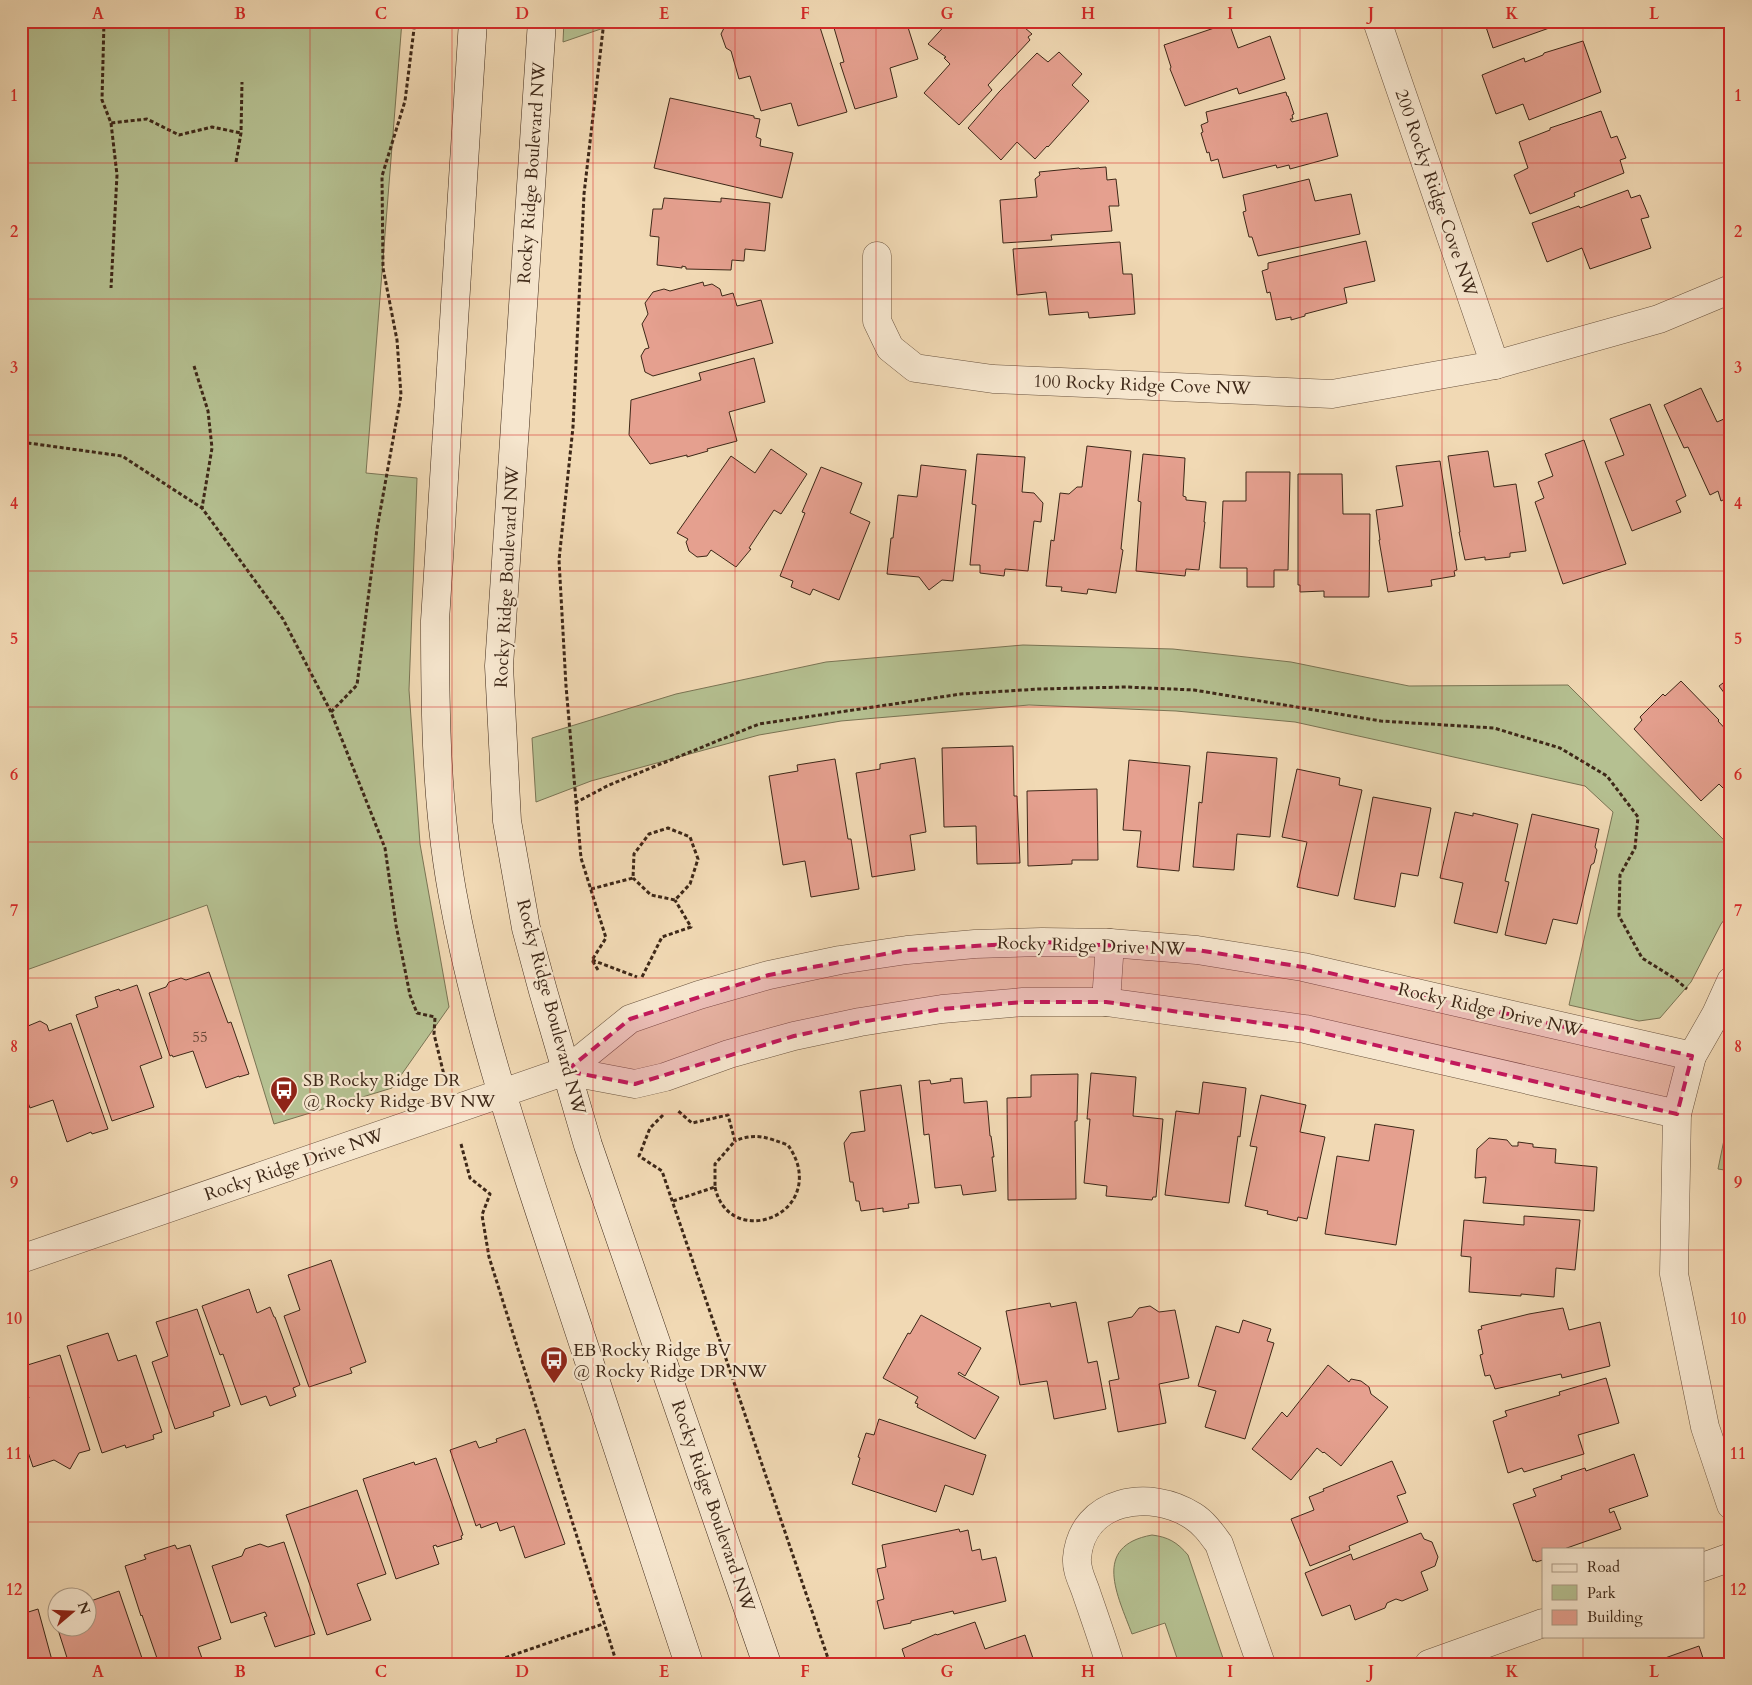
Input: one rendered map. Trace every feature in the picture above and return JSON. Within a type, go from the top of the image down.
[{"type":"street","points":[[473,21],[435,621],[435,710],[440,800],[452,889],[469,977],[479,1017],[524,1163],[689,1664]]},
{"type":"street","name":"Rocky Ridge Boulevard NW","points":[[542,21],[499,666],[507,820],[526,928],[588,1146],[767,1664]]},
{"type":"street","name":"200 Rocky Ridge Cove NW","points":[[1377,21],[1495,364]]},
{"type":"street","name":"100 Rocky Ridge Cove NW","points":[[877,256],[877,321],[890,348],[915,368],[993,379],[1332,394],[1495,364],[1659,319],[1731,289]]},
{"type":"street","name":"Rocky Ridge Drive NW","points":[[21,1259],[566,1071],[630,1018],[699,995],[769,975],[840,960],[908,950],[975,944],[1042,942],[1110,943],[1197,950],[1303,967],[1692,1056]]},
{"type":"street","points":[[1106,1002],[1110,943]]},
{"type":"street","points":[[1731,981],[1716,1014],[1692,1056],[1677,1114],[1674,1274],[1704,1427],[1731,1504]]},
{"type":"street","points":[[566,1071],[635,1084],[665,1077],[729,1054],[794,1036],[860,1022],[942,1009],[1024,1002],[1106,1002],[1305,1029],[1677,1114]]},
{"type":"street","points":[[1110,1664],[1079,1575],[1077,1561],[1079,1546],[1084,1531],[1094,1518],[1108,1508],[1123,1503],[1147,1501],[1170,1506],[1192,1516],[1208,1528],[1219,1544],[1261,1664]]},
{"type":"street","points":[[1704,1567],[1731,1557]]},
{"type":"street","points":[[1429,1664],[1542,1623]]},
{"type":"path","points":[[104,21],[102,100],[110,122],[117,175],[111,288]]},
{"type":"path","points":[[331,712],[357,685],[377,529],[402,395],[397,340],[384,268],[382,176],[405,101],[415,21]]},
{"type":"path","points":[[592,960],[606,938],[581,858],[566,686],[559,560],[574,427],[584,194],[604,21]]},
{"type":"path","points":[[236,162],[241,133],[242,82]]},
{"type":"path","points":[[110,122],[146,119],[178,135],[212,127],[241,133]]},
{"type":"path","points":[[194,366],[208,411],[212,448],[202,508]]},
{"type":"path","points":[[21,442],[122,456],[202,508],[283,619],[331,712],[385,848],[396,925],[410,995],[417,1013],[435,1017],[434,1034]]},
{"type":"path","points":[[575,803],[609,785],[760,724],[960,694],[1039,689],[1126,687],[1194,690],[1381,721],[1494,728],[1560,748],[1607,776],[1638,817],[1635,848],[1620,875],[1619,916],[1642,958],[1674,978],[1716,1014]]},
{"type":"path","points":[[592,960],[640,979],[662,937],[691,927],[675,900],[651,895],[633,878],[634,854],[649,834],[668,828],[690,837],[698,859],[690,884],[675,900]]},
{"type":"path","points":[[591,889],[633,878]]},
{"type":"path","points":[[592,960],[598,970]]},
{"type":"path","points":[[671,1106],[692,1123],[728,1115],[734,1141]]},
{"type":"path","points":[[666,1112],[650,1128],[639,1156],[662,1171],[830,1664]]},
{"type":"path","points":[[764,1136],[788,1145],[798,1166],[799,1179],[796,1196],[788,1207],[776,1216],[761,1221],[737,1218],[723,1208],[715,1187],[715,1164],[734,1141],[743,1137],[764,1136]]},
{"type":"path","points":[[470,1178],[490,1194],[482,1215],[489,1257],[616,1664]]},
{"type":"path","points":[[673,1201],[715,1187]]},
{"type":"path","points":[[487,1664],[604,1624]]},
{"type":"highlighted area","points":[[1042,942],[1197,950],[1303,967],[1692,1056],[1677,1114],[1305,1029],[1106,1002],[1023,1002],[942,1009],[860,1022],[794,1036],[635,1084],[566,1071],[630,1019],[769,975],[907,950]]},
{"type":"green space","points":[[21,21],[402,21],[366,473],[417,478],[409,690],[420,844],[449,1007],[392,1088],[274,1124],[207,905],[21,972]]},
{"type":"green space","points":[[564,21],[624,21],[563,42]]},
{"type":"green space","points":[[1023,645],[1173,649],[1291,662],[1409,686],[1568,685],[1731,847],[1731,911],[1721,924],[1691,982],[1660,1018],[1639,1021],[1569,1005],[1613,812],[1585,786],[1295,722],[1176,711],[1029,705],[841,721],[759,735],[591,781],[536,802],[532,738],[676,694],[826,662]]},
{"type":"green space","points":[[1731,1106],[1731,1171],[1718,1169]]},
{"type":"green space","points":[[1152,1535],[1172,1541],[1188,1555],[1225,1664],[1179,1664],[1165,1623],[1132,1634],[1116,1589],[1115,1561],[1121,1550],[1133,1541]]},
{"type":"building","points":[[746,21],[818,21],[847,112],[798,126],[791,103],[761,111],[750,76],[739,79],[731,51],[726,48],[721,34],[724,28]]},
{"type":"building","points":[[832,21],[906,21],[918,59],[890,68],[897,97],[855,109],[840,63],[844,62]]},
{"type":"building","points":[[949,21],[1017,21],[1032,34],[1028,37],[1030,40],[988,85],[992,90],[959,125],[924,93],[950,64],[944,58],[946,57],[928,44]]},
{"type":"building","points":[[1484,21],[1569,21],[1493,48]]},
{"type":"building","points":[[1229,23],[1238,48],[1270,36],[1285,79],[1239,94],[1237,88],[1185,106],[1170,69],[1164,45]]},
{"type":"building","points":[[1583,41],[1601,92],[1529,120],[1523,104],[1496,114],[1482,75],[1524,58],[1525,62],[1544,53]]},
{"type":"building","points":[[1059,52],[1082,74],[1072,85],[1089,101],[1035,159],[1017,142],[1001,160],[968,128],[999,92],[1037,53],[1048,62]]},
{"type":"building","points":[[1286,92],[1294,114],[1292,115],[1293,119],[1290,119],[1292,122],[1327,113],[1338,156],[1290,169],[1289,165],[1277,168],[1276,165],[1223,178],[1218,159],[1211,161],[1201,133],[1203,132],[1201,125],[1208,122],[1206,112]]},
{"type":"building","points":[[670,98],[754,116],[754,118],[760,119],[756,137],[761,139],[760,146],[793,153],[782,198],[654,168]]},
{"type":"building","points":[[1601,111],[1611,138],[1617,136],[1626,158],[1620,160],[1624,173],[1574,193],[1575,196],[1530,214],[1514,175],[1528,168],[1519,142],[1550,130],[1550,128]]},
{"type":"building","points":[[1106,167],[1107,180],[1116,179],[1119,206],[1109,206],[1112,231],[1051,235],[1052,240],[1003,243],[1000,200],[1037,197],[1035,179],[1040,175],[1039,172]]},
{"type":"building","points":[[1309,179],[1315,201],[1351,194],[1360,234],[1258,256],[1252,237],[1249,237],[1243,212],[1246,211],[1243,195]]},
{"type":"building","points":[[1628,190],[1631,198],[1640,195],[1649,217],[1641,219],[1651,248],[1590,269],[1582,248],[1547,262],[1532,223]]},
{"type":"building","points":[[664,198],[721,202],[721,198],[770,203],[765,251],[745,249],[744,261],[732,260],[731,270],[686,269],[686,267],[682,266],[682,268],[657,265],[659,237],[650,236],[653,209],[662,209]]},
{"type":"building","points":[[1366,241],[1375,281],[1344,288],[1347,303],[1305,314],[1305,316],[1291,320],[1291,317],[1276,320],[1270,292],[1267,293],[1262,271],[1268,269],[1268,263]]},
{"type":"building","points":[[1120,242],[1123,274],[1132,274],[1135,314],[1089,318],[1088,312],[1049,315],[1046,292],[1017,295],[1013,249]]},
{"type":"building","points":[[703,282],[704,286],[712,284],[720,289],[722,296],[733,293],[737,306],[761,300],[773,343],[653,376],[645,372],[641,356],[645,349],[649,348],[642,324],[648,314],[645,303],[653,292],[664,289],[670,291]]},
{"type":"building","points":[[754,358],[765,402],[729,412],[737,441],[707,449],[708,451],[687,457],[687,455],[650,464],[629,435],[631,400],[701,380],[699,373]]},
{"type":"building","points":[[1701,388],[1717,422],[1731,416],[1731,496],[1721,501],[1718,491],[1710,495],[1688,447],[1684,448],[1664,405]]},
{"type":"building","points":[[1650,404],[1686,496],[1676,501],[1681,512],[1632,531],[1605,462],[1624,455],[1610,419]]},
{"type":"building","points":[[1584,440],[1626,564],[1563,584],[1535,502],[1544,498],[1538,482],[1553,476],[1545,454]]},
{"type":"building","points":[[1087,446],[1131,451],[1121,549],[1123,550],[1116,593],[1088,589],[1087,594],[1061,591],[1062,587],[1046,586],[1051,540],[1054,541],[1060,493],[1069,494],[1077,487],[1082,487]]},
{"type":"building","points":[[771,449],[807,474],[781,514],[774,510],[749,548],[751,549],[736,567],[711,550],[707,556],[697,557],[689,551],[686,542],[688,539],[677,533],[731,456],[755,473]]},
{"type":"building","points":[[1488,451],[1494,487],[1516,484],[1526,551],[1510,553],[1510,557],[1485,560],[1485,557],[1465,560],[1448,456]]},
{"type":"building","points":[[977,454],[1025,457],[1022,492],[1034,493],[1043,503],[1041,522],[1034,521],[1028,571],[1005,569],[1004,576],[980,573],[980,565],[970,565],[976,505],[972,504]]},
{"type":"building","points":[[1143,454],[1185,458],[1183,496],[1186,497],[1186,500],[1206,502],[1199,570],[1186,569],[1185,576],[1136,571],[1141,502],[1138,501]]},
{"type":"building","points":[[1440,461],[1457,570],[1454,571],[1455,576],[1431,580],[1432,586],[1388,592],[1376,510],[1403,506],[1396,466]]},
{"type":"building","points":[[921,465],[966,470],[953,581],[942,580],[929,590],[919,577],[887,574],[898,495],[917,497]]},
{"type":"building","points":[[821,467],[862,483],[850,513],[870,522],[839,600],[813,589],[810,595],[791,587],[793,581],[780,576],[805,513],[802,512]]},
{"type":"building","points":[[1246,472],[1290,472],[1288,570],[1274,570],[1274,587],[1247,587],[1247,568],[1220,568],[1223,501],[1246,501]]},
{"type":"building","points":[[1298,474],[1342,474],[1343,514],[1370,514],[1369,597],[1324,597],[1324,591],[1300,592],[1300,585],[1298,585]]},
{"type":"building","points":[[1731,677],[1731,702],[1719,686]]},
{"type":"building","points":[[1681,681],[1731,735],[1731,796],[1719,784],[1701,801],[1634,729],[1642,720],[1640,717],[1663,694],[1665,696]]},
{"type":"building","points":[[1013,746],[1014,796],[1017,796],[1020,863],[977,864],[976,826],[944,827],[942,748]]},
{"type":"building","points":[[1207,752],[1277,758],[1270,837],[1237,834],[1234,870],[1193,867],[1199,802],[1202,803]]},
{"type":"building","points":[[915,758],[926,832],[910,835],[915,870],[872,877],[856,773],[880,769],[880,764]]},
{"type":"building","points":[[835,759],[848,839],[851,839],[859,889],[811,897],[805,861],[783,865],[769,776],[798,771],[797,765]]},
{"type":"building","points":[[1129,760],[1190,766],[1179,871],[1137,867],[1141,831],[1123,830]]},
{"type":"building","points":[[1297,769],[1340,778],[1339,785],[1362,790],[1338,896],[1297,887],[1307,842],[1282,837]]},
{"type":"building","points":[[1097,789],[1098,860],[1072,860],[1072,864],[1028,866],[1027,791]]},
{"type":"building","points":[[1373,797],[1431,808],[1418,876],[1401,873],[1395,907],[1354,899]]},
{"type":"building","points":[[1455,812],[1473,816],[1473,813],[1518,824],[1505,881],[1509,882],[1497,933],[1454,923],[1463,883],[1440,878]]},
{"type":"building","points":[[1532,814],[1599,829],[1594,863],[1591,865],[1577,924],[1553,919],[1546,944],[1505,935]]},
{"type":"building","points":[[209,972],[228,1023],[231,1022],[249,1074],[206,1088],[193,1051],[173,1057],[172,1055],[170,1056],[149,993],[166,987],[169,982],[181,978],[186,980]]},
{"type":"building","points":[[137,985],[162,1058],[140,1066],[154,1107],[112,1121],[76,1015],[98,1007],[95,997]]},
{"type":"building","points":[[40,1021],[47,1025],[49,1031],[71,1023],[108,1129],[92,1134],[91,1132],[67,1142],[53,1100],[30,1108],[21,1084],[21,1032],[26,1030],[28,1026]]},
{"type":"building","points":[[1091,1073],[1136,1077],[1133,1116],[1163,1119],[1156,1197],[1153,1197],[1152,1200],[1106,1196],[1107,1186],[1084,1183],[1090,1119],[1087,1119]]},
{"type":"building","points":[[1078,1074],[1077,1121],[1075,1121],[1076,1199],[1008,1200],[1007,1098],[1031,1097],[1031,1075]]},
{"type":"building","points":[[962,1078],[964,1103],[987,1101],[996,1191],[963,1195],[961,1185],[935,1188],[929,1134],[924,1135],[919,1081],[930,1080],[931,1084]]},
{"type":"building","points":[[1203,1082],[1246,1088],[1229,1203],[1165,1195],[1176,1111],[1199,1114]]},
{"type":"building","points":[[901,1085],[919,1203],[908,1204],[909,1208],[883,1212],[883,1208],[861,1211],[859,1201],[856,1201],[853,1182],[850,1182],[844,1143],[851,1133],[865,1131],[860,1091]]},
{"type":"building","points":[[1261,1095],[1306,1105],[1300,1132],[1325,1137],[1307,1219],[1298,1217],[1297,1221],[1267,1214],[1268,1211],[1245,1206],[1257,1147],[1250,1146]]},
{"type":"building","points":[[1375,1124],[1414,1130],[1396,1245],[1325,1234],[1337,1156],[1369,1161]]},
{"type":"building","points":[[1489,1138],[1507,1140],[1512,1146],[1518,1146],[1518,1142],[1533,1144],[1533,1147],[1556,1149],[1555,1163],[1597,1167],[1594,1211],[1483,1203],[1486,1177],[1475,1178],[1477,1149]]},
{"type":"building","points":[[1524,1216],[1580,1220],[1575,1270],[1556,1268],[1554,1297],[1469,1292],[1471,1257],[1461,1256],[1464,1220],[1524,1225]]},
{"type":"building","points":[[331,1260],[366,1362],[350,1368],[352,1373],[309,1387],[284,1316],[300,1310],[288,1275]]},
{"type":"building","points":[[249,1289],[257,1313],[270,1307],[300,1385],[293,1388],[296,1396],[270,1406],[266,1396],[241,1405],[223,1354],[220,1355],[202,1306]]},
{"type":"building","points":[[1076,1302],[1088,1363],[1097,1361],[1106,1409],[1054,1419],[1047,1381],[1020,1385],[1006,1311],[1050,1303],[1051,1307]]},
{"type":"building","points":[[1150,1306],[1159,1312],[1175,1310],[1189,1378],[1159,1384],[1166,1423],[1118,1432],[1109,1381],[1119,1379],[1108,1322],[1132,1317],[1139,1308]]},
{"type":"building","points":[[1563,1308],[1569,1330],[1600,1322],[1610,1366],[1562,1378],[1561,1374],[1495,1389],[1490,1375],[1485,1376],[1480,1355],[1483,1354],[1478,1330],[1482,1329],[1481,1326]]},
{"type":"building","points":[[197,1309],[230,1406],[213,1412],[214,1416],[175,1429],[152,1362],[168,1356],[156,1322]]},
{"type":"building","points":[[921,1315],[981,1348],[965,1376],[959,1372],[958,1374],[999,1397],[975,1439],[917,1407],[918,1404],[915,1403],[918,1397],[883,1378],[908,1333],[910,1334]]},
{"type":"building","points":[[1243,1320],[1271,1329],[1267,1341],[1274,1343],[1245,1439],[1205,1427],[1216,1391],[1198,1386],[1216,1326],[1239,1333]]},
{"type":"building","points":[[108,1333],[118,1361],[136,1355],[162,1432],[153,1435],[154,1439],[126,1448],[125,1445],[102,1453],[67,1346]]},
{"type":"building","points":[[60,1355],[90,1450],[79,1453],[70,1469],[54,1460],[33,1467],[21,1431],[21,1401],[29,1398],[21,1374],[21,1367]]},
{"type":"building","points":[[1328,1365],[1349,1382],[1351,1379],[1361,1381],[1369,1387],[1371,1394],[1388,1407],[1341,1466],[1317,1448],[1291,1480],[1252,1449],[1282,1412],[1287,1417]]},
{"type":"building","points":[[1606,1378],[1619,1423],[1578,1435],[1584,1454],[1524,1472],[1522,1468],[1508,1473],[1493,1421],[1507,1416],[1505,1411],[1560,1395],[1559,1392]]},
{"type":"building","points":[[879,1419],[986,1455],[973,1495],[945,1485],[936,1512],[852,1484],[866,1433],[874,1435]]},
{"type":"building","points":[[525,1429],[565,1544],[525,1558],[514,1526],[500,1531],[497,1522],[481,1528],[480,1524],[476,1526],[450,1450],[476,1441],[479,1448],[497,1442],[496,1439]]},
{"type":"building","points":[[1634,1454],[1648,1496],[1609,1509],[1610,1513],[1614,1511],[1621,1529],[1567,1548],[1542,1548],[1542,1560],[1533,1561],[1513,1504],[1536,1496],[1533,1489],[1562,1479],[1561,1476],[1585,1468],[1586,1471]]},
{"type":"building","points":[[436,1458],[463,1535],[461,1536],[462,1539],[437,1547],[436,1545],[433,1546],[439,1564],[396,1579],[363,1479],[414,1462],[415,1465]]},
{"type":"building","points":[[1392,1461],[1406,1493],[1397,1496],[1408,1522],[1349,1546],[1350,1550],[1310,1566],[1291,1519],[1314,1510],[1309,1497],[1324,1491],[1323,1489]]},
{"type":"building","points":[[357,1490],[386,1574],[357,1584],[371,1620],[327,1635],[286,1515]]},
{"type":"building","points":[[959,1529],[960,1532],[968,1530],[972,1551],[980,1549],[982,1560],[996,1557],[1006,1601],[954,1614],[953,1611],[884,1629],[877,1601],[884,1599],[877,1569],[886,1567],[882,1545]]},
{"type":"building","points":[[1421,1533],[1424,1539],[1432,1542],[1438,1557],[1435,1566],[1421,1572],[1428,1590],[1402,1601],[1396,1599],[1387,1603],[1385,1608],[1355,1620],[1350,1605],[1322,1616],[1305,1573],[1351,1554],[1353,1560]]},
{"type":"building","points":[[284,1542],[315,1634],[275,1647],[264,1617],[267,1616],[265,1612],[231,1623],[212,1566],[242,1556],[245,1549],[260,1544],[268,1547]]},
{"type":"building","points":[[175,1545],[177,1549],[190,1545],[221,1639],[198,1647],[204,1664],[159,1664],[125,1566],[146,1559],[144,1555]]},
{"type":"building","points":[[119,1591],[144,1664],[69,1664],[61,1638],[98,1638],[98,1598]]},
{"type":"building","points":[[38,1609],[53,1664],[21,1664],[21,1612],[22,1614]]},
{"type":"building","points":[[975,1622],[985,1649],[1025,1635],[1035,1664],[907,1664],[902,1649],[936,1634]]},
{"type":"building","points":[[1699,1646],[1705,1664],[1648,1664]]},
{"type":"building","points":[[1731,1656],[1731,1664],[1707,1664]]},
{"type":"place","name":"SB Rocky Ridge DR @ Rocky Ridge BV NW","points":[[284,1114]]},
{"type":"place","name":"EB Rocky Ridge BV @ Rocky Ridge DR NW","points":[[554,1384]]}]
